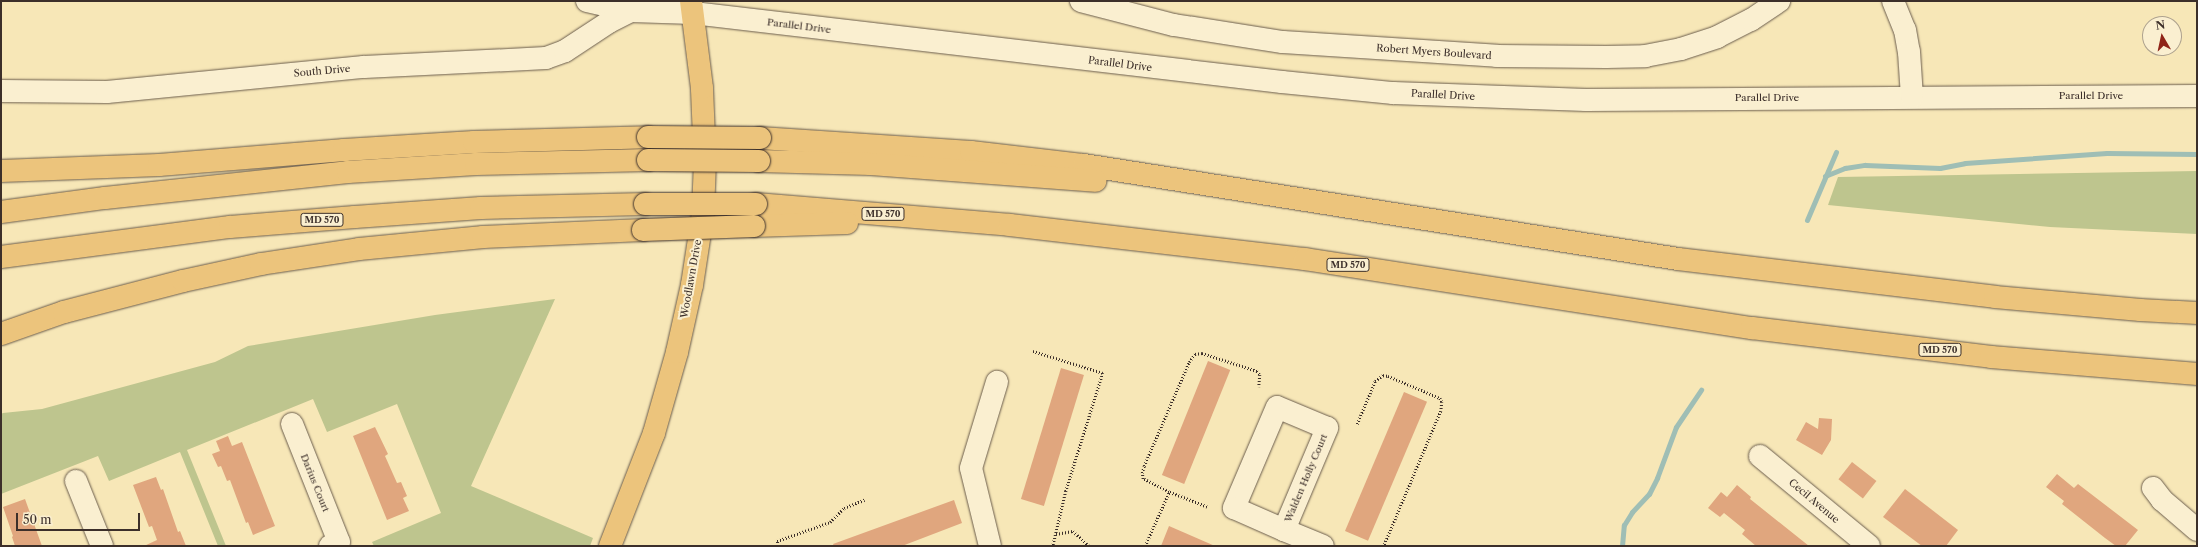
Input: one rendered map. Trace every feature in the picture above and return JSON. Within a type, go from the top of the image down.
[{"type":"main road","name":"Woodlawn Drive","points":[[610,546],[654,433],[678,352],[692,284],[702,213],[705,161],[702,88],[692,7]]},
{"type":"main road","points":[[1,171],[159,165],[344,150],[474,142],[648,137],[760,138],[971,152],[1084,165],[1678,259],[1995,297],[2140,310],[2197,312]]},
{"type":"main road","points":[[1,212],[105,198],[348,172],[476,164],[648,160],[871,164],[969,171],[1327,203]]},
{"type":"main road","name":"MD 570","points":[[1,257],[230,227],[481,208],[645,204],[756,204],[1010,225],[1305,259],[1752,328],[1998,357],[2197,374]]},
{"type":"main road","points":[[1,334],[64,312],[183,282],[268,263],[359,248],[483,237],[838,223],[1010,225]]},
{"type":"street","name":"Parallel Drive","points":[[587,1],[631,11],[692,7],[1282,82],[1393,93],[1586,100],[2197,96]]},
{"type":"street","name":"Robert Myers Boulevard","points":[[1081,1],[1174,25],[1283,42],[1497,56],[1606,57],[1645,56],[1681,49],[1717,37],[1751,20],[1779,1]]},
{"type":"street","points":[[1893,1],[1905,30],[1909,52],[1912,97]]},
{"type":"street","name":"South Drive","points":[[1,91],[107,92],[364,67],[546,58],[565,51],[609,22],[631,11]]},
{"type":"street","points":[[990,546],[970,468],[997,382]]},
{"type":"street","name":"Walden Holly Court","points":[[1284,530],[1328,428],[1277,407],[1234,508],[1284,530],[1323,546]]},
{"type":"street","name":"Darius Court","points":[[292,424],[335,544]]},
{"type":"street","name":"Cecil Avenue","points":[[1760,456],[1869,546]]},
{"type":"street","points":[[76,481],[102,546]]},
{"type":"street","points":[[2153,488],[2162,500],[2197,530]]},
{"type":"path","points":[[1033,351],[1103,373],[1066,491],[1053,546]]},
{"type":"path","points":[[1207,507],[1168,492],[1142,479],[1142,473],[1192,356],[1202,353],[1250,368],[1260,375],[1259,387]]},
{"type":"path","points":[[1356,424],[1375,381],[1383,375],[1440,398],[1442,402],[1442,411],[1384,546]]},
{"type":"path","points":[[1145,546],[1168,492]]},
{"type":"path","points":[[778,546],[776,541],[830,522],[844,508],[864,500]]},
{"type":"path","points":[[1056,534],[1073,531],[1089,546]]},
{"type":"green space","points":[[2197,171],[2197,234],[2050,227],[1828,205],[1838,177]]},
{"type":"green space","points":[[555,299],[471,486],[593,538],[590,546],[374,546],[372,542],[441,513],[397,404],[327,432],[313,399],[187,450],[226,546],[218,546],[180,452],[109,481],[98,456],[1,494],[1,414],[3,413],[42,409],[215,362],[248,346],[435,315]]},
{"type":"building","points":[[1208,361],[1230,370],[1184,484],[1162,475]]},
{"type":"building","points":[[1061,368],[1084,375],[1044,506],[1021,499]]},
{"type":"building","points":[[1404,392],[1427,402],[1368,541],[1345,531]]},
{"type":"building","points":[[1819,418],[1832,419],[1831,440],[1822,455],[1796,440],[1806,422],[1818,429]]},
{"type":"building","points":[[375,427],[388,454],[385,456],[397,483],[401,482],[407,496],[403,498],[409,511],[387,520],[353,436]]},
{"type":"building","points":[[228,436],[232,446],[242,442],[275,526],[253,535],[248,522],[246,523],[230,480],[227,481],[221,466],[218,467],[212,454],[220,451],[216,441]]},
{"type":"building","points":[[1852,462],[1876,481],[1863,498],[1838,479]]},
{"type":"building","points":[[2057,474],[2074,488],[2078,484],[2138,530],[2125,546],[2116,546],[2062,504],[2064,501],[2046,487]]},
{"type":"building","points":[[156,477],[161,490],[163,489],[178,532],[180,531],[186,546],[144,546],[157,540],[152,526],[149,527],[133,485]]},
{"type":"building","points":[[1737,485],[1751,497],[1750,499],[1809,546],[1756,546],[1742,534],[1745,530],[1724,513],[1720,517],[1708,508],[1721,492],[1727,497]]},
{"type":"building","points":[[1905,489],[1958,530],[1946,546],[1922,546],[1883,517]]},
{"type":"building","points":[[25,499],[42,546],[15,546],[3,507]]},
{"type":"building","points":[[954,500],[962,523],[902,546],[834,546],[833,544]]},
{"type":"building","points":[[1169,526],[1215,546],[1161,546]]},
{"type":"waterway","points":[[1807,220],[1836,152]]},
{"type":"waterway","points":[[1825,176],[1845,168],[1865,165],[1940,168],[1965,163],[2107,153],[2197,154]]},
{"type":"waterway","points":[[1622,546],[1624,525],[1632,512],[1649,494],[1657,478],[1676,427],[1701,390]]}]
